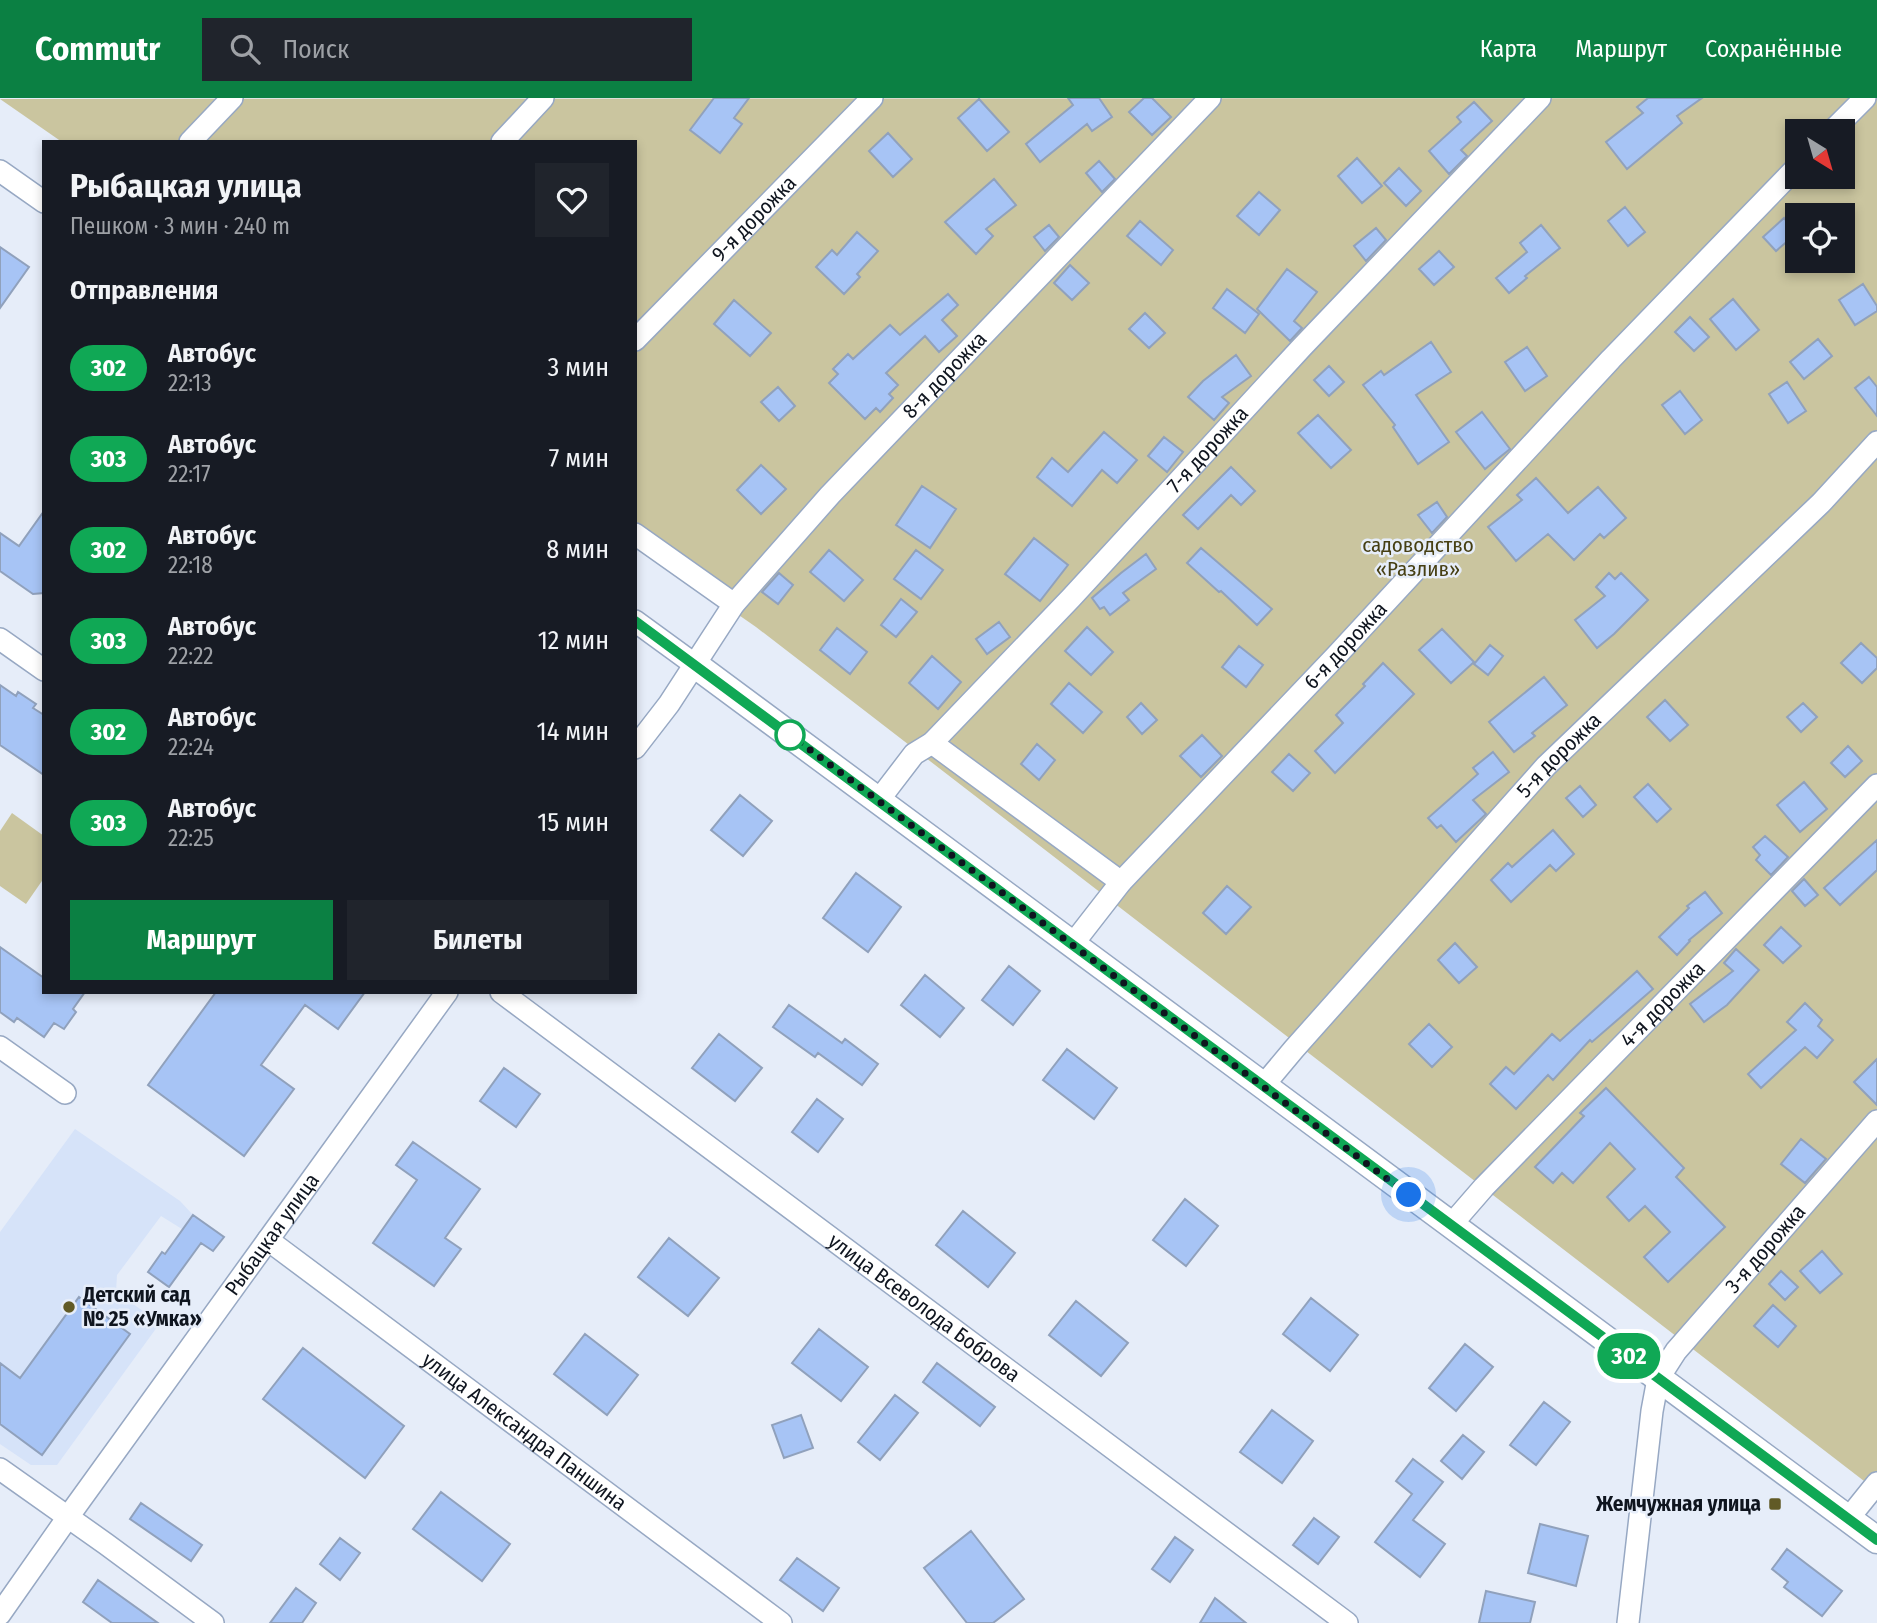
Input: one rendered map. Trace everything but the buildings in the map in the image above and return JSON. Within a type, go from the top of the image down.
[{"type":"street","points":[[192,140],[232,98]]},
{"type":"street","points":[[504,140],[543,98]]},
{"type":"street","name":"9-я дорожка","points":[[637,338],[872,98]]},
{"type":"street","name":"8-я дорожка","points":[[694,664],[734,604],[830,495],[1210,98]]},
{"type":"street","name":"7-я дорожка","points":[[878,801],[915,754],[932,743],[1071,598],[1302,347],[1540,98]]},
{"type":"street","points":[[1844,119],[1865,98]]},
{"type":"street","points":[[0,171],[42,201]]},
{"type":"street","name":"6-я дорожка","points":[[1072,945],[1121,882],[1335,657],[1611,359],[1785,179]]},
{"type":"street","name":"5-я дорожка","points":[[1263,1086],[1546,766],[1821,503],[1877,442]]},
{"type":"street","points":[[637,535],[734,604]]},
{"type":"street","points":[[637,622],[1877,1540]]},
{"type":"street","points":[[0,639],[42,669]]},
{"type":"street","points":[[637,745],[669,704],[694,664]]},
{"type":"street","points":[[932,743],[1121,882]]},
{"type":"street","name":"4-я дорожка","points":[[1451,1225],[1484,1187],[1877,785]]},
{"type":"street","name":"Рыбацкая улица","points":[[0,1614],[446,994]]},
{"type":"street","name":"улица Всеволода Боброва","points":[[504,994],[1347,1623]]},
{"type":"street","points":[[0,1047],[65,1093]]},
{"type":"street","name":"3-я дорожка","points":[[1658,1379],[1676,1351],[1877,1121]]},
{"type":"street","name":"улица Александра Паншина","points":[[268,1240],[781,1623]]},
{"type":"street","points":[[1628,1623],[1648,1439],[1658,1379]]},
{"type":"street","points":[[0,1469],[213,1623]]},
{"type":"street","points":[[1848,1519],[1877,1483]]},
{"type":"shaded area","name":"Детский сад № 25 «Умка»","points":[[75,1129],[180,1201],[193,1215],[182,1229],[161,1216],[117,1275],[116,1292],[160,1323],[57,1465],[31,1465],[0,1444],[0,1232]]},
{"type":"green space","name":"садоводство «Разлив»","points":[[1877,98],[1877,1491],[756,627],[637,544],[637,140],[59,140],[0,99]]},
{"type":"green space","points":[[12,813],[42,835],[42,881],[26,904],[0,886],[0,831]]},
{"type":"bus line","name":"302","points":[[637,622],[1877,1540]]},
{"type":"place","name":"Детский сад № 25 «Умка»","points":[[69,1307]]},
{"type":"place","name":"Жемчужная улица","points":[[1775,1504]]},
{"type":"route","points":[[790,735],[1409,1195]]}]
